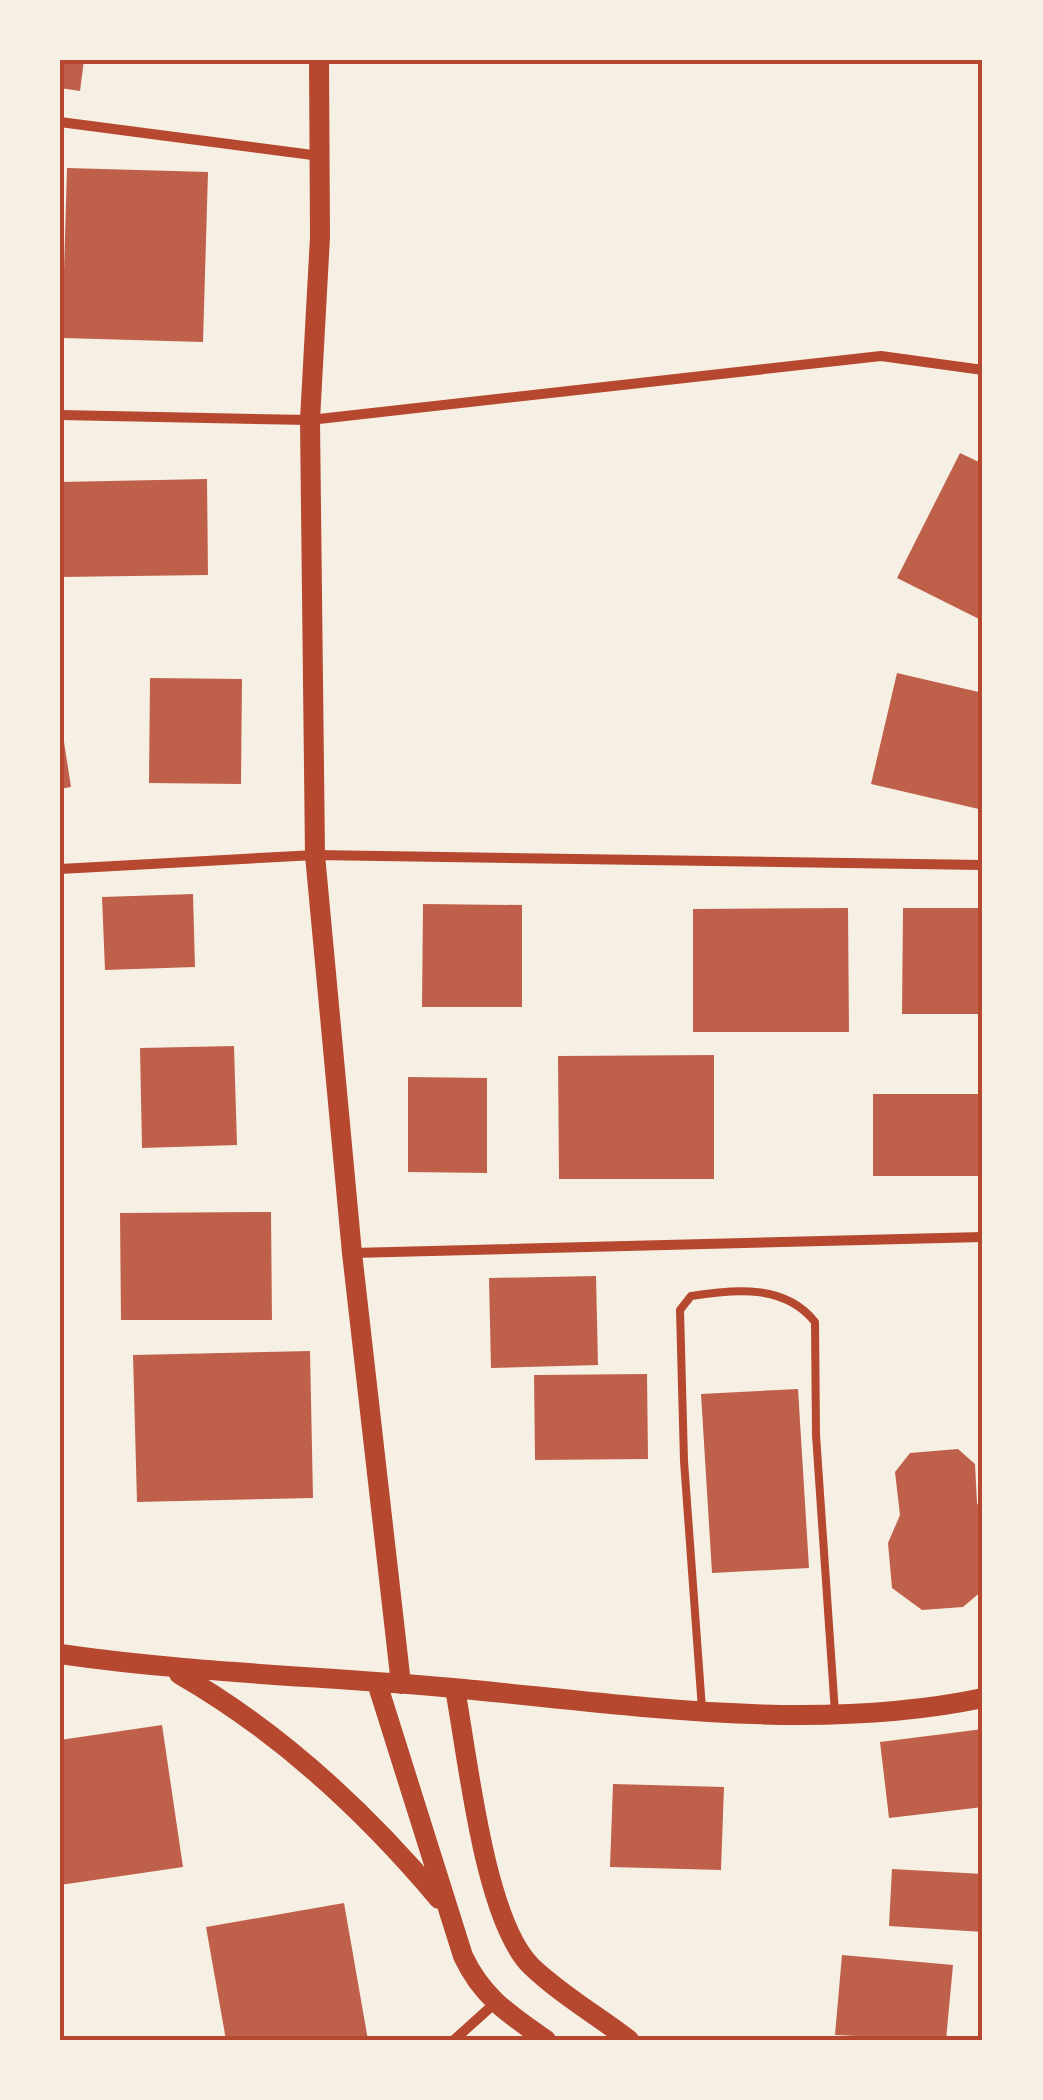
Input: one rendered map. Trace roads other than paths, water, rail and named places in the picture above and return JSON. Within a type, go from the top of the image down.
[{"type":"main road","points":[[319,60],[321,156],[310,420],[315,855],[352,1253],[401,1684]]},
{"type":"main road","points":[[60,1654],[174,1670],[702,1709],[834,1713],[983,1698]]},
{"type":"main road","points":[[174,1670],[236,1707],[378,1827],[446,1908]]},
{"type":"main road","points":[[377,1683],[446,1908],[476,1985],[494,2004],[546,2040]]},
{"type":"main road","points":[[455,1688],[497,1905],[511,1940],[532,1966],[630,2040]]},
{"type":"street","points":[[60,122],[321,156]]},
{"type":"street","points":[[60,415],[310,420],[881,356],[983,370]]},
{"type":"street","points":[[60,869],[315,855],[983,865]]},
{"type":"street","points":[[352,1253],[983,1238]]},
{"type":"street","points":[[454,2040],[494,2004]]},
{"type":"lane","points":[[702,1709],[684,1461],[680,1310],[692,1296],[732,1290],[788,1297],[815,1322],[816,1436],[834,1713]]}]
